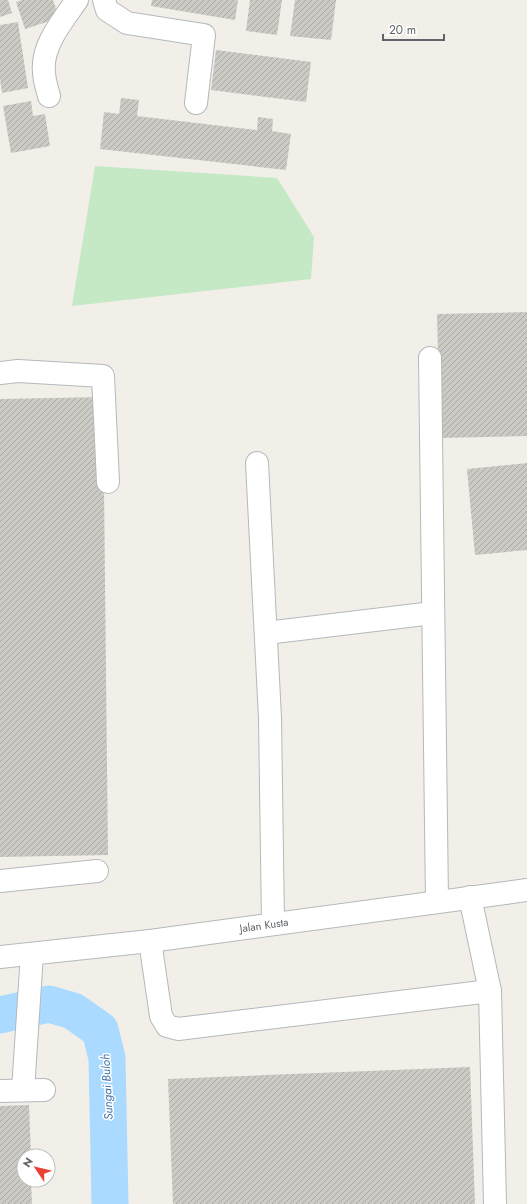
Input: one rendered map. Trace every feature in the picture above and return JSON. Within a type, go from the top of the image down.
[{"type":"street","points":[[49,96],[43,71],[46,52],[54,34],[77,0]]},
{"type":"street","points":[[104,0],[107,10],[127,24],[204,35],[196,103]]},
{"type":"street","points":[[430,358],[437,901]]},
{"type":"street","points":[[0,373],[18,371],[104,376],[108,482]]},
{"type":"street","points":[[257,463],[270,718],[273,923]]},
{"type":"street","points":[[266,633],[433,614]]},
{"type":"street","points":[[0,881],[97,871]]},
{"type":"street","name":"Jalan Kusta","points":[[0,957],[150,941],[273,923],[527,890]]},
{"type":"street","points":[[470,897],[490,991],[495,1204]]},
{"type":"street","points":[[150,941],[161,1016],[167,1026],[178,1029],[490,991]]},
{"type":"street","points":[[23,1090],[32,954]]},
{"type":"street","points":[[0,1091],[44,1090]]},
{"type":"green space","points":[[95,166],[277,178],[314,237],[311,279],[72,306]]},
{"type":"building","points":[[0,0],[8,0],[12,13],[0,17]]},
{"type":"building","points":[[22,0],[53,0],[59,18],[25,29],[16,2]]},
{"type":"building","points":[[152,0],[238,0],[235,20],[151,6]]},
{"type":"building","points":[[250,0],[282,0],[277,35],[246,31]]},
{"type":"building","points":[[295,0],[336,0],[331,40],[290,36]]},
{"type":"building","points":[[18,22],[28,88],[2,93],[0,79],[0,25]]},
{"type":"building","points":[[216,50],[311,62],[306,102],[211,90]]},
{"type":"building","points":[[121,98],[139,100],[137,116],[257,130],[258,117],[273,119],[272,131],[291,134],[286,170],[100,149],[104,112],[119,114]]},
{"type":"building","points":[[31,101],[33,116],[45,114],[50,146],[11,153],[3,106]]},
{"type":"building","points":[[527,312],[527,436],[440,438],[437,314]]},
{"type":"building","points":[[103,397],[108,855],[0,857],[0,399]]},
{"type":"building","points":[[527,463],[527,550],[475,555],[467,469]]},
{"type":"building","points":[[470,1067],[475,1204],[173,1204],[168,1079]]},
{"type":"building","points":[[29,1105],[31,1148],[16,1148],[16,1188],[31,1188],[32,1204],[0,1204],[0,1106]]},
{"type":"waterway","name":"Sungai Buloh","points":[[0,1015],[49,1004],[73,1011],[100,1030],[107,1058],[110,1204]]}]
